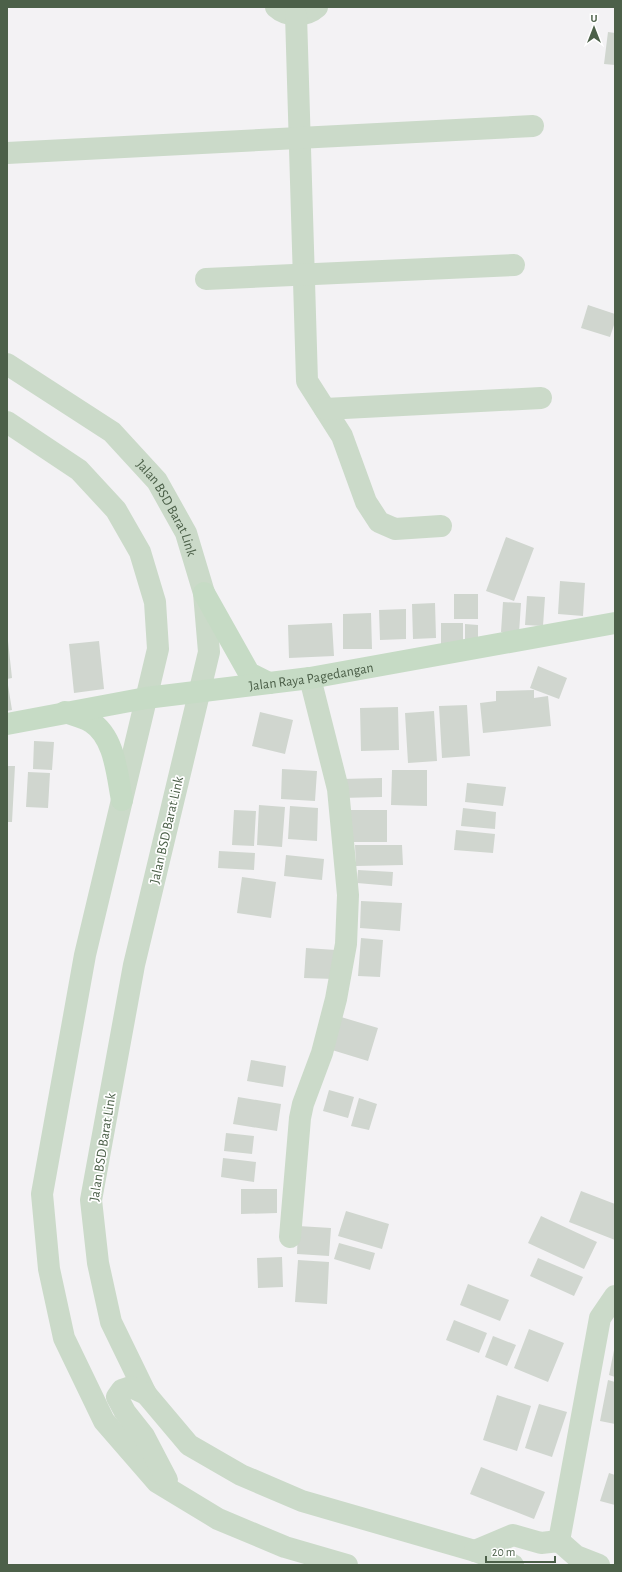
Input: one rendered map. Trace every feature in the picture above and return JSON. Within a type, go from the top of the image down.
[{"type":"street","points":[[276,7],[280,11],[296,15],[313,11],[317,7]]},
{"type":"street","points":[[296,15],[307,381],[342,436],[366,502],[379,522],[395,529],[442,526]]},
{"type":"street","points":[[7,153],[534,126]]},
{"type":"street","points":[[206,279],[514,265]]},
{"type":"street","name":"Jalan BSD Barat Link","points":[[7,364],[112,432],[157,481],[186,533],[204,593],[209,652],[134,965],[91,1200],[98,1263],[111,1322],[146,1394],[190,1444],[241,1475],[302,1501],[475,1551],[513,1565]]},
{"type":"street","points":[[325,409],[541,398]]},
{"type":"street","points":[[7,422],[79,470],[116,510],[140,552],[155,602],[158,649],[85,955],[42,1194],[49,1269],[64,1338],[104,1421],[157,1482],[225,1522],[285,1547],[347,1565]]},
{"type":"street","points":[[204,593],[249,673],[269,683]]},
{"type":"street","name":"Jalan Raya Pagedangan","points":[[7,724],[64,712],[146,698],[310,678],[615,623]]},
{"type":"street","points":[[290,1237],[300,1118],[303,1104],[322,1053],[336,999],[346,944],[347,902],[338,789],[310,678]]},
{"type":"street","points":[[64,712],[91,722],[107,739],[115,764],[122,800]]},
{"type":"street","points":[[559,1541],[600,1318],[615,1296]]},
{"type":"street","points":[[146,1394],[132,1387],[122,1390],[117,1397],[125,1412],[144,1436],[173,1492]]},
{"type":"street","points":[[475,1551],[513,1535],[541,1543],[559,1541],[576,1556],[599,1565]]},
{"type":"building","points":[[608,32],[615,33],[615,65],[604,64]]},
{"type":"building","points":[[588,305],[615,314],[615,322],[610,337],[581,328]]},
{"type":"building","points":[[506,537],[534,548],[514,601],[486,591]]},
{"type":"building","points":[[560,581],[585,583],[583,616],[558,614]]},
{"type":"building","points":[[454,594],[478,594],[478,619],[454,619]]},
{"type":"building","points":[[527,596],[545,597],[543,626],[525,625]]},
{"type":"building","points":[[503,602],[521,603],[519,633],[501,632]]},
{"type":"building","points":[[435,603],[436,638],[413,639],[412,604]]},
{"type":"building","points":[[406,609],[406,639],[380,640],[379,610]]},
{"type":"building","points":[[371,613],[372,649],[343,649],[343,614]]},
{"type":"building","points":[[332,623],[334,656],[289,658],[288,625]]},
{"type":"building","points":[[441,623],[463,623],[463,645],[441,645]]},
{"type":"building","points":[[465,624],[478,625],[478,639],[465,639]]},
{"type":"building","points":[[8,641],[12,678],[7,679],[7,642]]},
{"type":"building","points":[[99,641],[104,689],[74,693],[69,644]]},
{"type":"building","points":[[538,666],[567,678],[559,699],[530,688]]},
{"type":"building","points":[[7,679],[12,710],[7,711]]},
{"type":"building","points":[[534,690],[534,698],[548,696],[551,726],[483,733],[480,703],[496,701],[496,691]]},
{"type":"building","points":[[467,705],[470,756],[442,758],[439,706]]},
{"type":"building","points":[[398,707],[399,750],[361,751],[360,708]]},
{"type":"building","points":[[434,711],[437,761],[408,763],[405,713]]},
{"type":"building","points":[[260,712],[293,720],[285,754],[252,746]]},
{"type":"building","points":[[34,741],[54,742],[52,770],[33,769]]},
{"type":"building","points":[[7,766],[15,766],[12,822],[7,822]]},
{"type":"building","points":[[282,769],[317,771],[315,801],[281,799]]},
{"type":"building","points":[[392,770],[427,770],[427,806],[391,805]]},
{"type":"building","points":[[28,772],[50,773],[48,808],[26,807]]},
{"type":"building","points":[[382,778],[382,797],[341,798],[341,779]]},
{"type":"building","points":[[467,783],[506,787],[503,806],[465,802]]},
{"type":"building","points":[[259,805],[285,807],[282,847],[257,845]]},
{"type":"building","points":[[290,806],[318,808],[317,841],[288,839]]},
{"type":"building","points":[[463,808],[496,812],[495,829],[461,826]]},
{"type":"building","points":[[234,810],[256,811],[254,846],[232,845]]},
{"type":"building","points":[[351,810],[387,810],[387,842],[351,842]]},
{"type":"building","points":[[456,830],[495,834],[493,853],[454,850]]},
{"type":"building","points":[[355,845],[402,845],[403,865],[356,866]]},
{"type":"building","points":[[219,851],[255,853],[254,870],[218,868]]},
{"type":"building","points":[[286,855],[324,859],[322,880],[284,876]]},
{"type":"building","points":[[358,870],[393,872],[392,886],[357,883]]},
{"type":"building","points":[[242,877],[276,882],[271,918],[237,913]]},
{"type":"building","points":[[361,901],[402,903],[400,931],[360,928]]},
{"type":"building","points":[[361,938],[383,940],[380,977],[358,976]]},
{"type":"building","points":[[306,948],[336,950],[334,979],[304,978]]},
{"type":"building","points":[[341,1017],[378,1028],[368,1061],[332,1050]]},
{"type":"building","points":[[251,1060],[286,1066],[283,1087],[247,1081]]},
{"type":"building","points":[[329,1090],[354,1097],[348,1118],[323,1111]]},
{"type":"building","points":[[238,1097],[281,1104],[277,1131],[233,1124]]},
{"type":"building","points":[[359,1098],[377,1104],[369,1130],[351,1126]]},
{"type":"building","points":[[226,1133],[254,1136],[252,1154],[224,1151]]},
{"type":"building","points":[[223,1158],[256,1162],[254,1182],[221,1177]]},
{"type":"building","points":[[241,1189],[277,1189],[277,1213],[241,1214]]},
{"type":"building","points":[[581,1191],[615,1204],[615,1240],[569,1222]]},
{"type":"building","points":[[346,1211],[389,1224],[382,1249],[338,1236]]},
{"type":"building","points":[[541,1216],[597,1242],[584,1269],[528,1243]]},
{"type":"building","points":[[298,1226],[331,1228],[329,1256],[297,1254]]},
{"type":"building","points":[[339,1243],[375,1253],[370,1270],[334,1259]]},
{"type":"building","points":[[282,1257],[283,1287],[258,1288],[257,1258]]},
{"type":"building","points":[[538,1258],[583,1277],[574,1296],[530,1276]]},
{"type":"building","points":[[298,1260],[329,1262],[327,1304],[295,1302]]},
{"type":"building","points":[[468,1284],[509,1300],[500,1321],[460,1305]]},
{"type":"building","points":[[454,1320],[487,1333],[479,1353],[446,1340]]},
{"type":"building","points":[[529,1329],[564,1343],[548,1382],[514,1368]]},
{"type":"building","points":[[493,1336],[516,1345],[507,1366],[485,1357]]},
{"type":"building","points":[[615,1350],[615,1377],[609,1375]]},
{"type":"building","points":[[608,1380],[615,1382],[615,1424],[600,1421]]},
{"type":"building","points":[[497,1395],[531,1406],[517,1451],[483,1440]]},
{"type":"building","points":[[539,1404],[567,1412],[552,1457],[525,1448]]},
{"type":"building","points":[[481,1467],[545,1492],[534,1519],[470,1494]]},
{"type":"building","points":[[609,1473],[615,1475],[615,1505],[600,1501]]}]
